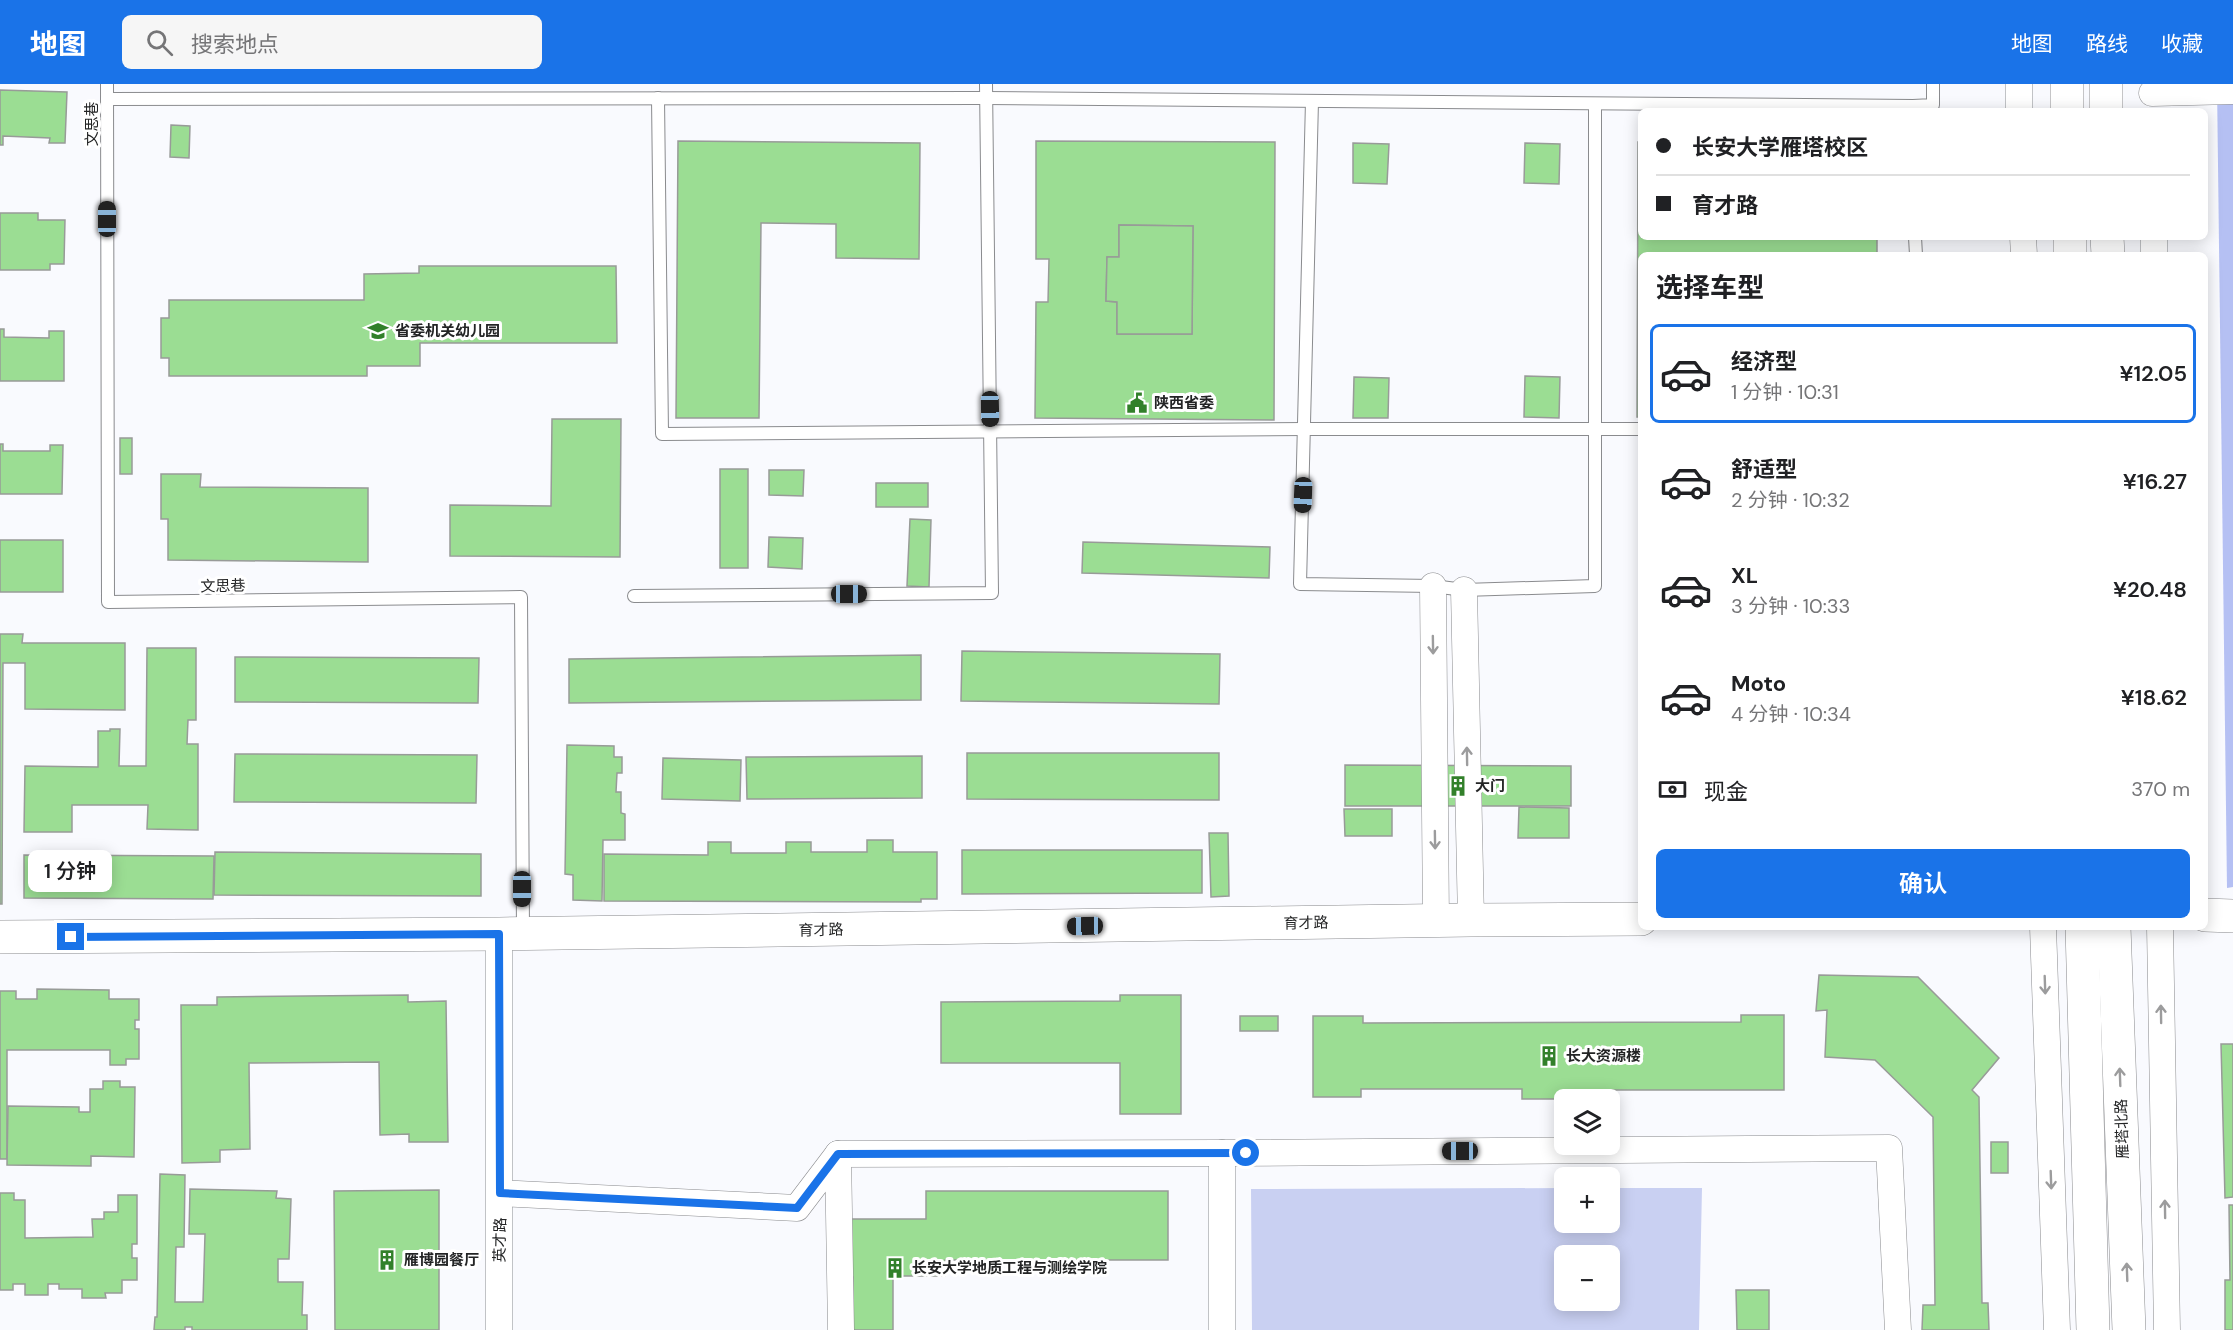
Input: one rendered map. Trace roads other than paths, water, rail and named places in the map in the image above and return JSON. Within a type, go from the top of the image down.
[{"type":"street","points":[[2019,84],[2019,108]]},
{"type":"street","points":[[2067,84],[2067,108]]},
{"type":"street","points":[[2106,84],[2106,108]]},
{"type":"street","points":[[2152,96],[2233,91]]},
{"type":"street","points":[[1432,586],[1436,921]]},
{"type":"street","points":[[1464,590],[1471,920]]},
{"type":"street","points":[[2208,915],[2233,915]]},
{"type":"street","name":"育才路","points":[[0,937],[511,934],[1638,919]]},
{"type":"street","points":[[2043,930],[2057,1330]]},
{"type":"street","points":[[2082,930],[2093,1330]]},
{"type":"street","name":"雁塔北路","points":[[2114,930],[2129,1330]]},
{"type":"street","points":[[2160,930],[2167,1330]]},
{"type":"street","name":"英才路","points":[[499,1330],[500,1193],[511,934]]},
{"type":"street","points":[[838,1154],[1222,1154],[1889,1148],[1898,1330]]},
{"type":"street","points":[[500,1193],[797,1208],[838,1154]]},
{"type":"street","points":[[838,1154],[841,1330]]},
{"type":"street","points":[[1222,1154],[1222,1330]]},
{"type":"lane","name":"文思巷","points":[[107,84],[108,602],[520,597],[511,934]]},
{"type":"lane","points":[[634,596],[992,593],[986,84]]},
{"type":"lane","points":[[107,99],[986,98],[1913,108],[1933,105],[1933,84]]},
{"type":"lane","points":[[658,98],[662,434],[1638,429]]},
{"type":"lane","points":[[1312,101],[1300,584],[1432,586],[1464,590],[1595,586],[1595,104]]},
{"type":"place","name":"省委机关幼儿园","points":[[378,331]]},
{"type":"place","name":"陕西省委","points":[[1137,403]]},
{"type":"place","name":"大门","points":[[1458,786]]},
{"type":"place","name":"长大资源楼","points":[[1549,1056]]},
{"type":"place","name":"雁博园餐厅","points":[[387,1260]]},
{"type":"place","name":"长安大学地质工程与测绘学院","points":[[895,1268]]}]
